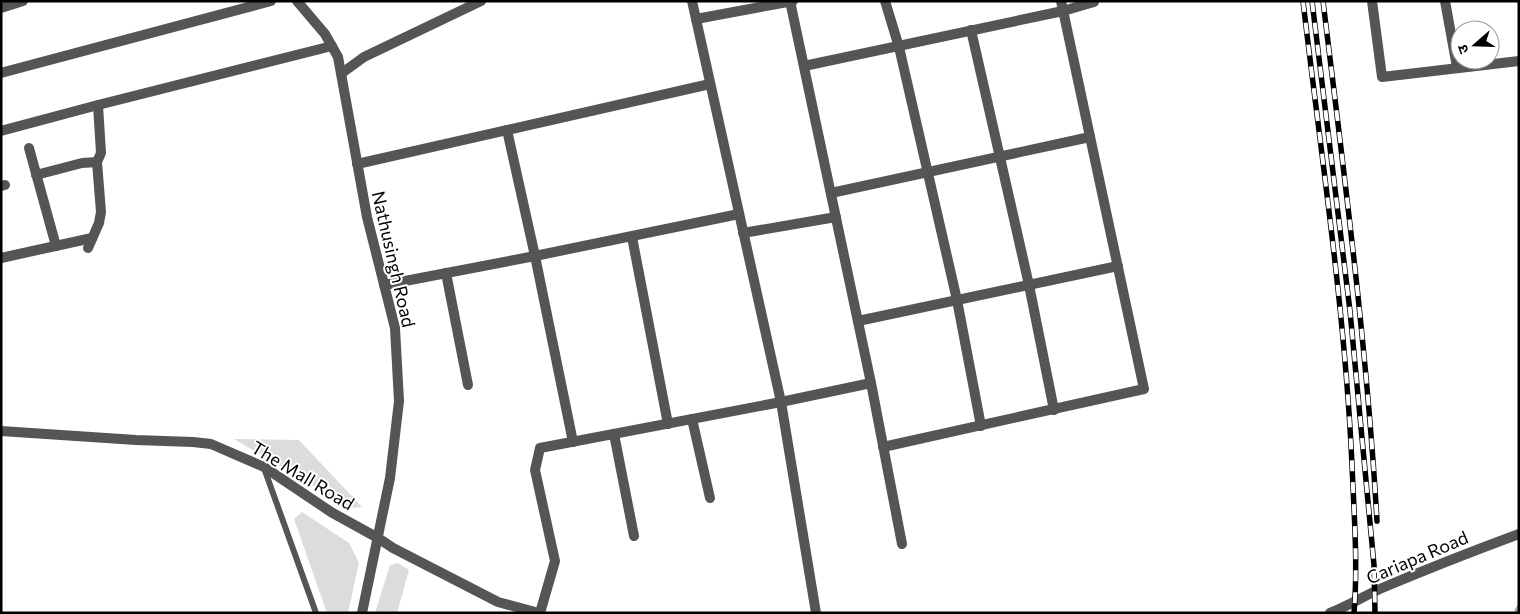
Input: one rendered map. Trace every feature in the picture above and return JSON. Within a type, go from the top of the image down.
[{"type":"street","points":[[1,8],[22,1]]},
{"type":"street","points":[[1,73],[271,1]]},
{"type":"street","name":"Nathusingh Road","points":[[297,1],[325,34],[338,57],[367,217],[395,328],[399,400],[390,478],[362,613]]},
{"type":"street","points":[[342,73],[364,56],[481,1]]},
{"type":"street","points":[[692,1],[781,402],[816,613]]},
{"type":"street","points":[[696,19],[791,1],[871,383],[902,544]]},
{"type":"street","points":[[885,1],[899,47],[957,300],[981,426]]},
{"type":"street","points":[[1372,1],[1382,77],[1450,68]]},
{"type":"street","points":[[1445,1],[1450,28]]},
{"type":"street","points":[[804,66],[899,47],[1062,6],[1094,2]]},
{"type":"street","points":[[883,447],[1144,390],[1062,6]]},
{"type":"street","points":[[971,30],[998,156],[1029,285],[1054,410]]},
{"type":"street","points":[[1,131],[332,46]]},
{"type":"street","points":[[1500,63],[1519,61]]},
{"type":"street","points":[[357,164],[710,84]]},
{"type":"street","points":[[1,258],[56,246],[90,243],[99,223],[101,212],[97,162],[101,153],[98,105]]},
{"type":"street","points":[[507,130],[573,442]]},
{"type":"street","points":[[831,193],[1090,137]]},
{"type":"street","points":[[29,148],[56,246]]},
{"type":"street","points":[[36,175],[82,163],[97,162]]},
{"type":"street","points":[[384,285],[739,214]]},
{"type":"street","points":[[744,233],[836,216]]},
{"type":"street","points":[[632,236],[668,424]]},
{"type":"street","points":[[858,321],[1118,266]]},
{"type":"street","points":[[446,273],[468,385]]},
{"type":"street","points":[[539,613],[555,561],[535,470],[540,448],[871,383]]},
{"type":"street","points":[[692,419],[710,498]]},
{"type":"street","name":"The Mall Road","points":[[1,431],[211,444],[264,467],[330,512],[393,548],[498,602],[539,613]]},
{"type":"street","points":[[614,434],[634,536]]},
{"type":"street","name":"Cariapa Road","points":[[1330,613],[1379,590],[1519,534]]},
{"type":"lane","points":[[264,467],[316,613]]},
{"type":"shaded area","points":[[234,439],[299,440],[362,507],[351,508]]},
{"type":"shaded area","points":[[302,512],[349,543],[359,563],[348,613],[327,613],[294,519]]},
{"type":"shaded area","points":[[398,563],[409,570],[397,613],[375,613],[390,565]]},
{"type":"railway","points":[[1303,1],[1332,233],[1349,407],[1355,520],[1356,576],[1354,613]]},
{"type":"railway","points":[[1312,1],[1350,311],[1374,565],[1375,613]]},
{"type":"railway","points":[[1323,1],[1361,326],[1377,521]]}]
